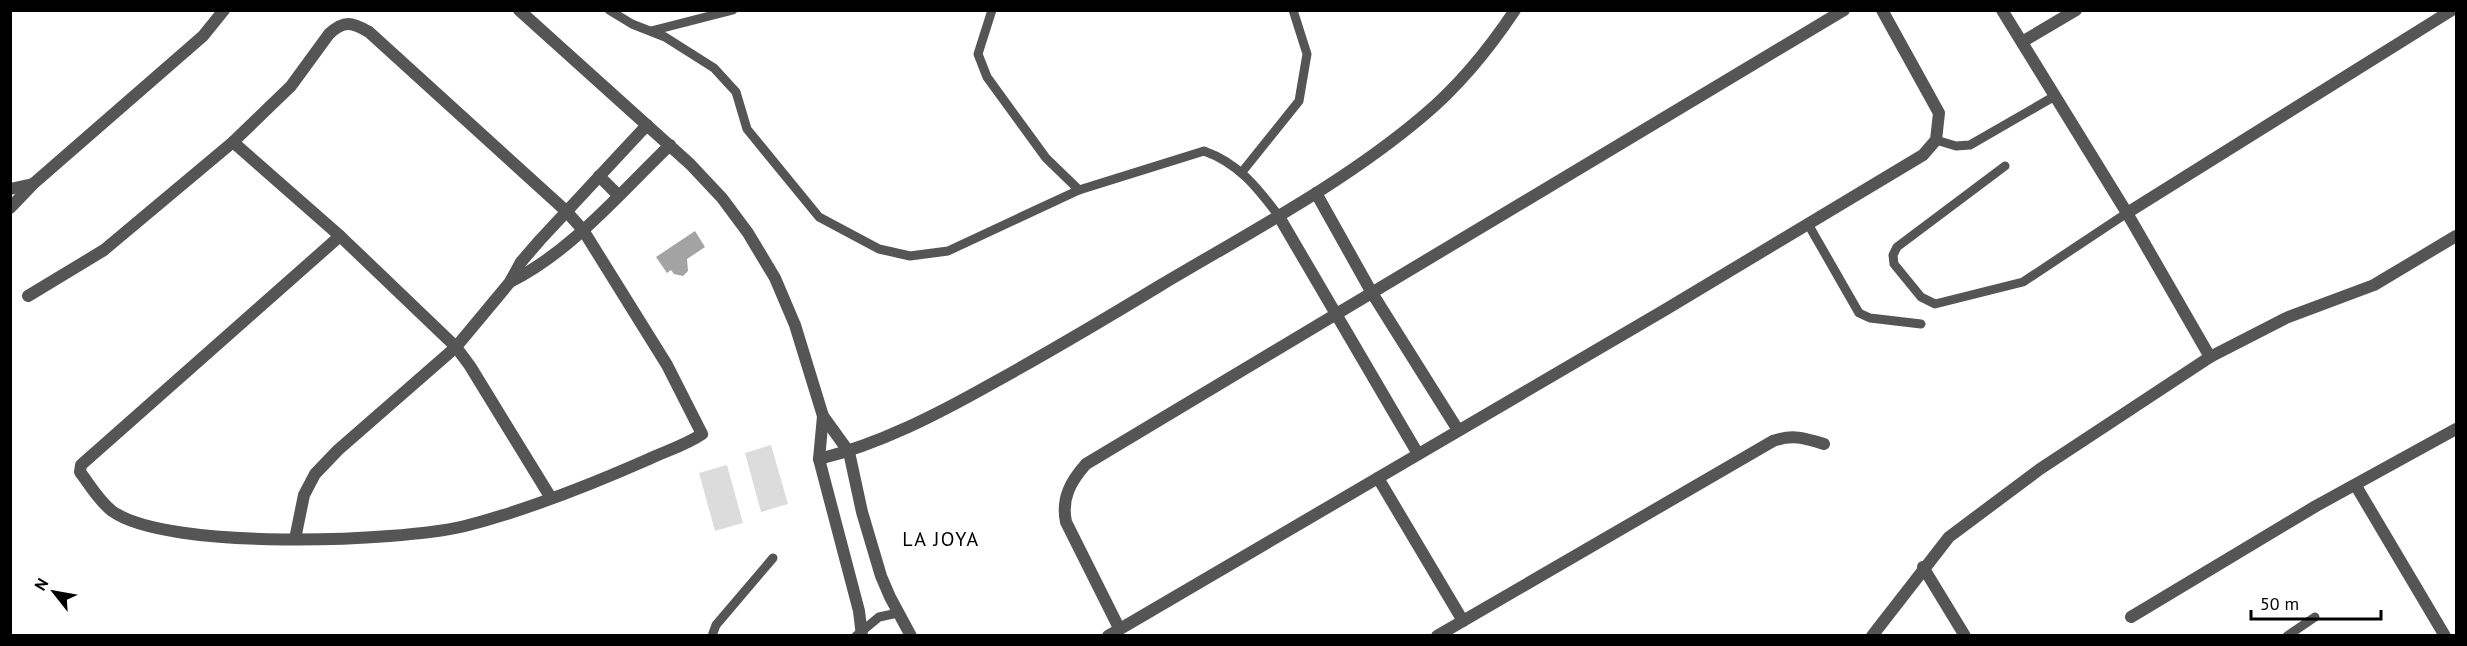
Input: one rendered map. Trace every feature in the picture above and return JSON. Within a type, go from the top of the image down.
[{"type":"street","points":[[10,207],[33,184],[195,43],[224,10]]},
{"type":"street","points":[[519,10],[670,145],[722,198],[748,233],[775,278],[795,325],[824,416],[849,452],[862,512],[881,576],[911,636]]},
{"type":"street","points":[[819,459],[849,452],[940,413],[1045,354],[1316,193],[1373,155],[1424,116],[1465,76],[1515,10]]},
{"type":"street","points":[[1119,628],[1066,522],[1063,509],[1074,477],[1086,464],[1844,10]]},
{"type":"street","points":[[1108,636],[1923,155],[1936,140],[1939,114],[1882,10]]},
{"type":"street","points":[[2001,10],[2127,213],[2210,357]]},
{"type":"street","points":[[2022,42],[2076,10]]},
{"type":"street","points":[[2127,213],[2452,10]]},
{"type":"street","points":[[28,296],[104,250],[233,142],[291,86],[329,34],[338,26],[355,24],[369,32],[448,101],[566,211],[583,230],[667,365],[703,433],[625,469],[551,498],[466,525],[426,533],[296,539],[234,538],[179,532],[136,522],[112,511],[96,494],[80,468],[340,236]]},
{"type":"street","points":[[296,539],[302,502],[315,474],[338,450],[456,347],[510,282],[521,262],[647,125]]},
{"type":"street","points":[[233,142],[340,236],[456,347],[551,498]]},
{"type":"street","points":[[510,282],[532,271],[583,230],[670,145]]},
{"type":"street","points":[[599,176],[618,195]]},
{"type":"street","points":[[10,189],[33,184]]},
{"type":"street","points":[[1316,193],[1372,292],[1458,430]]},
{"type":"street","points":[[1278,215],[1418,454]]},
{"type":"street","points":[[1872,636],[1948,537],[1994,501],[2210,357],[2286,318],[2374,285],[2457,236]]},
{"type":"street","points":[[824,416],[819,459],[859,611],[860,634]]},
{"type":"street","points":[[2131,617],[2316,506],[2457,429]]},
{"type":"street","points":[[1437,636],[1773,441],[1802,436],[1824,444]]},
{"type":"street","points":[[1378,478],[1463,621]]},
{"type":"street","points":[[2356,486],[2445,636]]},
{"type":"street","points":[[1923,567],[1965,636]]},
{"type":"lane","points":[[609,10],[665,37],[714,68],[736,92],[747,129],[819,217],[879,249],[910,256],[948,251],[1079,190],[1204,151],[1223,158],[1242,172],[1252,181],[1278,215]]},
{"type":"lane","points":[[651,31],[734,10]]},
{"type":"lane","points":[[992,10],[978,54],[987,77],[1046,158],[1079,190]]},
{"type":"lane","points":[[1242,172],[1299,101],[1307,54],[1293,10]]},
{"type":"lane","points":[[1936,140],[1956,146],[1970,144],[2055,96]]},
{"type":"lane","points":[[2005,166],[1898,247],[1893,255],[1894,264],[1921,297],[1935,304],[2023,282],[2127,213]]},
{"type":"lane","points":[[1808,224],[1859,313],[1870,318],[1922,324]]},
{"type":"lane","points":[[712,636],[716,625],[773,558]]},
{"type":"lane","points":[[860,634],[879,617],[898,613]]},
{"type":"lane","points":[[2287,636],[2316,617]]},
{"type":"shaded area","points":[[695,231],[705,247],[687,259],[688,271],[683,276],[674,274],[671,270],[667,273],[656,257]]},
{"type":"shaded area","points":[[771,445],[788,504],[761,512],[745,453]]},
{"type":"shaded area","points":[[727,465],[743,523],[715,531],[699,473]]},
{"type":"district","name":"LA JOYA","points":[[941,539]]}]
